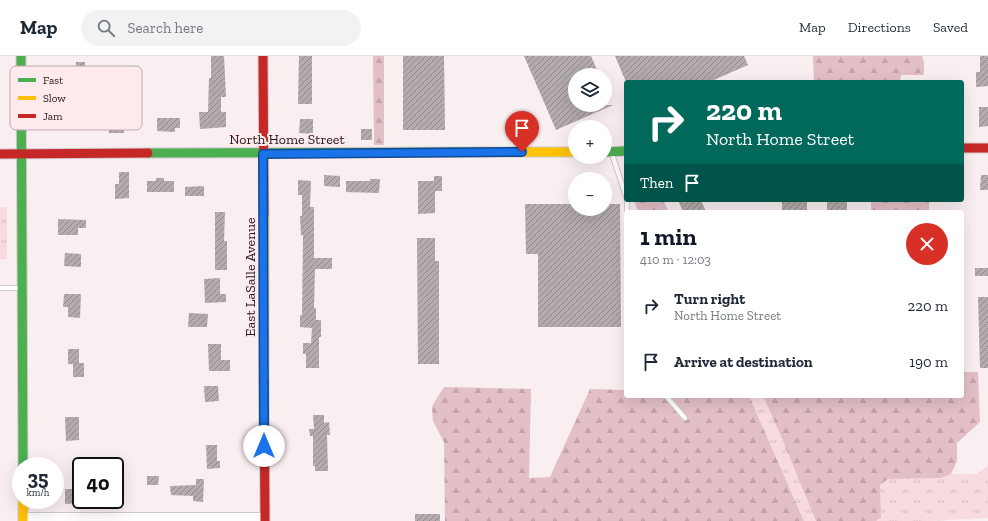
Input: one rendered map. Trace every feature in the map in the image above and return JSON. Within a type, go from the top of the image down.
[{"type":"street","points":[[21,56],[21,66]]},
{"type":"street","name":"East LaSalle Avenue","points":[[263,56],[265,519]]},
{"type":"street","points":[[22,130],[23,457]]},
{"type":"street","points":[[964,148],[988,148]]},
{"type":"street","points":[[612,152],[624,151]]},
{"type":"street","name":"North Home Street","points":[[0,154],[568,152]]},
{"type":"street","points":[[23,519],[265,519]]},
{"type":"lane","points":[[612,162],[624,192]]},
{"type":"lane","points":[[0,288],[23,288]]},
{"type":"lane","points":[[668,398],[685,418]]},
{"type":"green space","points":[[373,56],[384,56],[384,145],[374,145]]},
{"type":"green space","points":[[813,56],[922,56],[924,61],[924,75],[901,75],[900,80],[814,80]]},
{"type":"green space","points":[[635,202],[664,202],[668,210],[637,210]]},
{"type":"green space","points":[[871,202],[929,202],[929,210],[871,210]]},
{"type":"green space","points":[[0,207],[7,207],[7,259],[0,259]]},
{"type":"green space","points":[[964,372],[978,372],[980,422],[957,443],[957,461],[951,474],[941,478],[888,479],[880,485],[881,517],[876,521],[816,521],[764,398],[964,398]]},
{"type":"green space","points":[[444,387],[531,389],[529,478],[550,477],[590,389],[624,390],[624,398],[750,398],[804,521],[445,521],[444,442],[433,421],[432,406]]},
{"type":"green space","points":[[750,398],[764,398],[780,434],[816,521],[804,521]]},
{"type":"green space","points":[[988,465],[988,518],[929,521],[876,521],[881,517],[880,485],[888,479],[941,478],[951,474],[977,474]]},
{"type":"building","points":[[211,56],[224,56],[226,97],[221,97],[221,112],[226,112],[226,127],[200,129],[199,112],[208,112]]},
{"type":"building","points":[[299,56],[312,56],[312,104],[298,104]]},
{"type":"building","points":[[403,56],[444,56],[445,130],[403,130]]},
{"type":"building","points":[[524,56],[591,56],[596,68],[568,68],[568,112],[597,112],[579,120],[568,120],[568,125],[556,130]]},
{"type":"building","points":[[615,56],[744,56],[748,65],[714,80],[625,80]]},
{"type":"building","points":[[980,56],[988,56],[988,86],[976,87],[976,72],[980,72]]},
{"type":"building","points":[[76,62],[85,62],[85,66],[76,66]]},
{"type":"building","points":[[979,107],[988,107],[988,126],[979,127]]},
{"type":"building","points":[[157,118],[180,118],[180,128],[175,128],[175,132],[157,131]]},
{"type":"building","points":[[300,119],[313,119],[313,134],[299,133]]},
{"type":"building","points":[[361,129],[372,129],[372,140],[361,140]]},
{"type":"building","points":[[109,130],[124,130],[124,133],[109,133]]},
{"type":"building","points":[[119,172],[129,172],[129,198],[115,199],[115,184],[119,184]]},
{"type":"building","points":[[324,175],[340,176],[340,187],[324,186]]},
{"type":"building","points":[[981,175],[988,175],[988,190],[980,190]]},
{"type":"building","points":[[434,176],[442,176],[442,191],[435,191],[435,213],[418,214],[418,181],[434,181]]},
{"type":"building","points":[[156,178],[164,178],[164,181],[174,181],[174,192],[147,192],[147,181],[156,181]]},
{"type":"building","points":[[370,179],[380,179],[379,193],[346,192],[346,181],[370,181]]},
{"type":"building","points":[[298,180],[311,181],[310,207],[314,207],[314,258],[332,258],[332,269],[315,269],[314,308],[316,308],[316,320],[321,320],[321,337],[319,337],[319,368],[306,368],[306,354],[303,354],[303,343],[311,343],[312,328],[300,327],[300,315],[302,315],[303,235],[301,235],[300,216],[302,216],[302,195],[298,195]]},
{"type":"building","points":[[204,186],[204,196],[185,196],[185,187]]},
{"type":"building","points":[[679,202],[702,202],[705,210],[682,210]]},
{"type":"building","points":[[782,202],[807,202],[807,210],[782,210]]},
{"type":"building","points":[[827,202],[847,202],[847,210],[827,210]]},
{"type":"building","points":[[525,204],[568,204],[568,216],[612,216],[612,204],[620,204],[621,327],[538,327],[538,254],[526,254]]},
{"type":"building","points":[[215,212],[225,212],[224,241],[227,241],[227,270],[215,270]]},
{"type":"building","points":[[58,219],[86,220],[86,228],[78,228],[78,235],[58,235]]},
{"type":"building","points":[[417,238],[435,238],[435,261],[439,261],[439,364],[418,364]]},
{"type":"building","points":[[65,253],[81,254],[81,267],[64,266]]},
{"type":"building","points":[[975,268],[988,268],[988,276],[975,276]]},
{"type":"building","points":[[220,278],[220,294],[226,294],[226,302],[205,303],[204,279]]},
{"type":"building","points":[[64,294],[81,294],[80,318],[68,317],[68,307],[63,307]]},
{"type":"building","points":[[978,297],[988,297],[988,368],[980,368]]},
{"type":"building","points":[[189,313],[208,314],[207,327],[188,327]]},
{"type":"building","points":[[208,344],[221,344],[221,360],[230,360],[230,371],[209,371]]},
{"type":"building","points":[[68,349],[79,349],[79,363],[84,363],[84,377],[73,377],[73,364],[68,364]]},
{"type":"building","points":[[204,386],[218,386],[219,401],[205,402]]},
{"type":"building","points":[[313,415],[324,415],[324,423],[329,422],[330,435],[327,435],[328,471],[315,471],[315,466],[313,466],[313,436],[310,436],[309,429],[314,429]]},
{"type":"building","points":[[65,417],[79,417],[79,440],[66,441]]},
{"type":"building","points":[[206,445],[217,445],[217,461],[220,461],[220,468],[207,469]]},
{"type":"building","points":[[147,476],[159,476],[158,485],[147,485]]},
{"type":"building","points":[[196,479],[204,479],[203,502],[193,501],[193,496],[171,495],[170,486],[196,485]]},
{"type":"building","points":[[65,489],[72,489],[72,504],[65,504]]},
{"type":"building","points":[[415,514],[440,514],[440,521],[415,521]]},
{"type":"traffic: fast","points":[[21,56],[21,66]]},
{"type":"traffic: fast","points":[[21,130],[23,457]]},
{"type":"traffic: fast","points":[[612,152],[624,151]]},
{"type":"traffic: fast","points":[[148,153],[480,152]]},
{"type":"traffic: slow","points":[[480,152],[568,152]]},
{"type":"traffic: slow","points":[[264,214],[264,381]]},
{"type":"traffic: slow","points":[[23,509],[23,521]]},
{"type":"traffic: jam","points":[[263,56],[264,214]]},
{"type":"traffic: jam","points":[[964,148],[988,148]]},
{"type":"traffic: jam","points":[[0,154],[148,153]]},
{"type":"traffic: jam","points":[[264,381],[265,521]]},
{"type":"route","points":[[264,446],[263,154],[522,152]]}]
